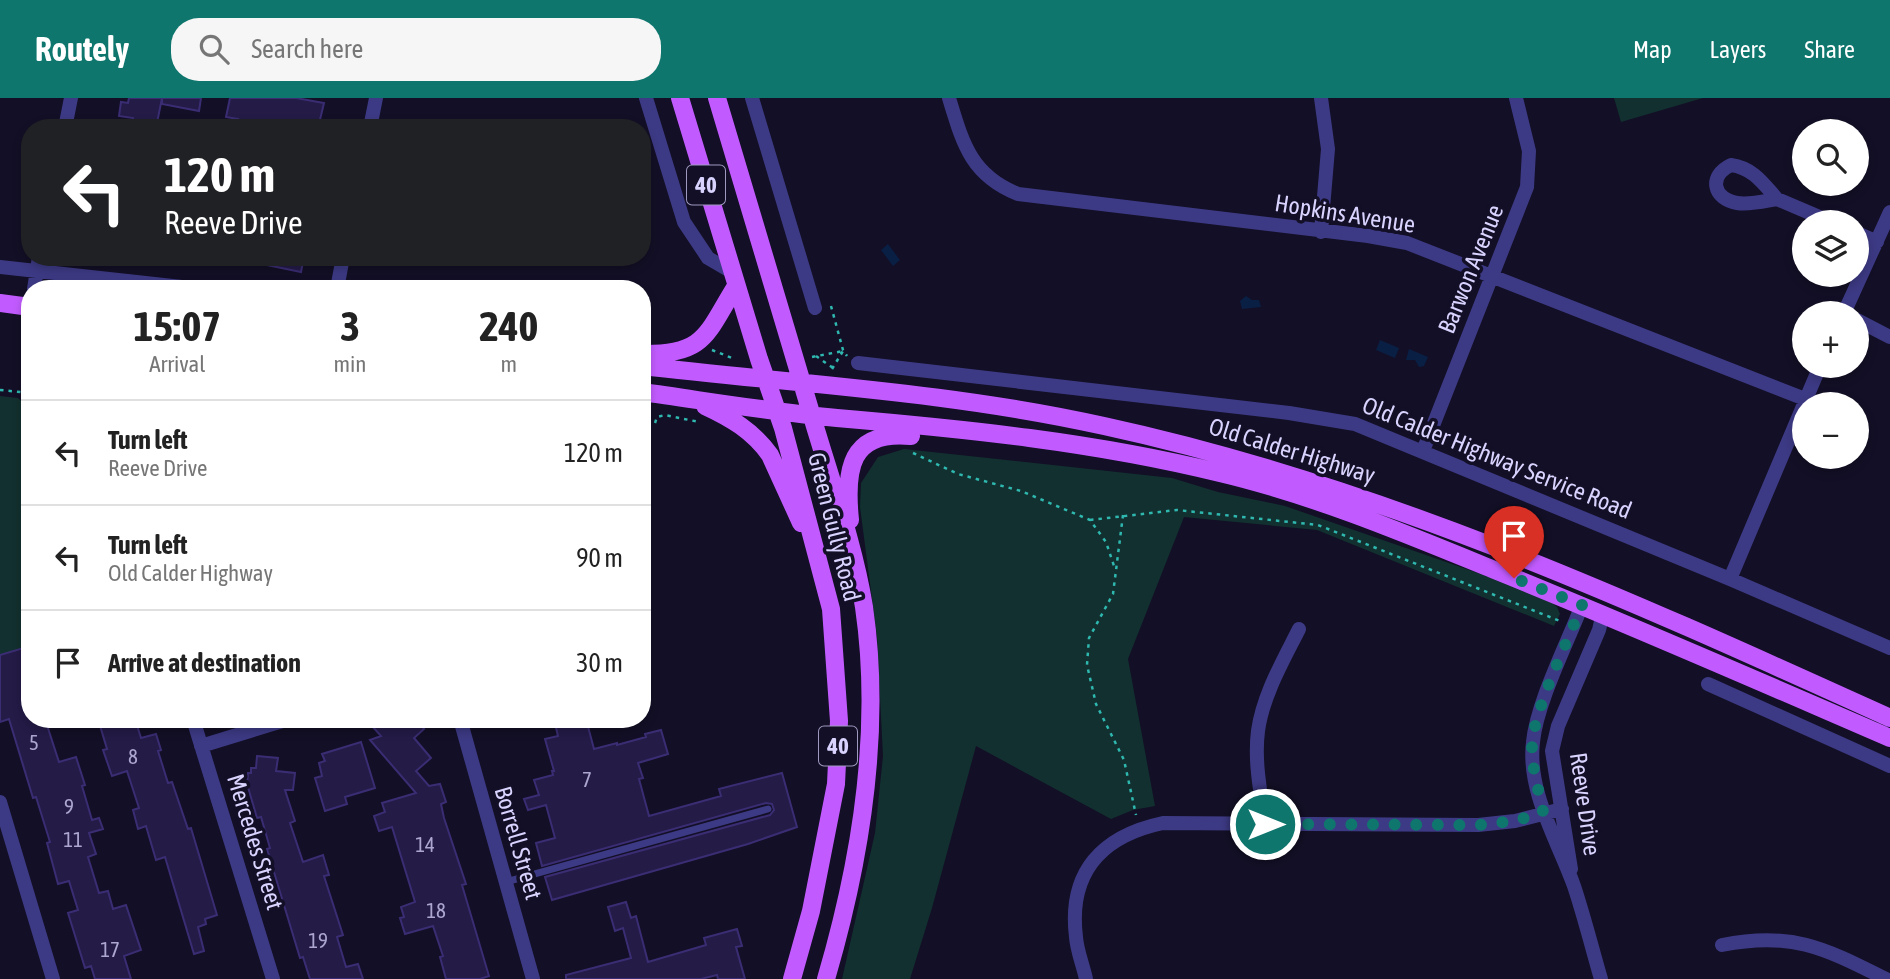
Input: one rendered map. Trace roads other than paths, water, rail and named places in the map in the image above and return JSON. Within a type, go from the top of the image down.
[{"type":"main road","name":"Green Gully Road","points":[[680,98],[734,279],[777,410],[824,574],[831,609],[839,721],[836,784],[811,911],[792,979]]},
{"type":"main road","name":"Green Gully Road","points":[[717,98],[811,415],[863,606],[868,654],[869,766],[858,839],[826,979]]},
{"type":"main road","points":[[651,354],[678,353],[701,341],[734,279]]},
{"type":"main road","points":[[0,303],[21,305]]},
{"type":"main road","name":"Old Calder Highway","points":[[651,367],[914,394],[991,405],[1104,426],[1214,452],[1407,513],[1538,562],[1890,718]]},
{"type":"main road","name":"Old Calder Highway","points":[[651,393],[1127,452],[1223,473],[1422,541],[1603,613],[1890,738]]},
{"type":"main road","points":[[685,398],[730,418],[763,446],[770,455],[824,574]]},
{"type":"main road","points":[[856,577],[849,507],[849,474],[859,450],[876,438],[898,435],[995,445],[1127,452]]},
{"type":"main road","points":[[1582,605],[1604,590]]},
{"type":"main road","points":[[1603,613],[1604,590]]},
{"type":"street","points":[[67,119],[71,98]]},
{"type":"street","points":[[372,119],[376,98]]},
{"type":"street","points":[[646,98],[679,211],[690,233],[708,258],[734,279]]},
{"type":"street","points":[[752,98],[815,309]]},
{"type":"street","name":"Hopkins Avenue","points":[[949,98],[972,160],[992,181],[1018,194],[1407,243],[1792,394]]},
{"type":"street","points":[[1321,98],[1328,149],[1321,232]]},
{"type":"street","name":"Barwon Avenue","points":[[1423,451],[1523,200],[1528,180],[1529,151],[1516,98]]},
{"type":"street","points":[[1777,199],[1803,210]]},
{"type":"street","points":[[1850,301],[1890,212]]},
{"type":"street","points":[[1869,238],[1877,242]]},
{"type":"street","points":[[0,267],[21,265]]},
{"type":"street","points":[[51,266],[142,280]]},
{"type":"street","points":[[1869,326],[1890,337]]},
{"type":"street","name":"Old Calder Highway Service Road","points":[[853,360],[1355,424],[1731,579],[1890,648]]},
{"type":"street","points":[[1731,579],[1792,431]]},
{"type":"street","name":"Reeve Drive","points":[[1582,605],[1539,714],[1533,736],[1534,769],[1543,812],[1573,884],[1601,979]]},
{"type":"street","name":"Reeve Drive","points":[[1573,884],[1552,751],[1558,726],[1599,630],[1603,613]]},
{"type":"street","points":[[1265,824],[1258,770],[1258,729],[1273,683],[1298,629]]},
{"type":"street","points":[[1708,684],[1890,766]]},
{"type":"street","name":"Mercedes Street","points":[[196,728],[273,979]]},
{"type":"street","points":[[201,746],[260,728]]},
{"type":"street","name":"Borrell Street","points":[[463,728],[533,979]]},
{"type":"street","points":[[0,802],[53,979]]},
{"type":"street","points":[[1086,979],[1076,939],[1074,915],[1081,881],[1100,853],[1116,839],[1141,828],[1163,823],[1478,825],[1515,821],[1562,809]]},
{"type":"street","points":[[1722,944],[1752,939],[1784,939],[1809,945],[1886,979]]},
{"type":"lane","points":[[506,882],[768,809]]},
{"type":"water","points":[[888,244],[900,260],[893,266],[881,250]]},
{"type":"water","points":[[1246,296],[1259,300],[1261,307],[1242,309],[1240,301]]},
{"type":"water","points":[[1380,340],[1399,348],[1395,358],[1376,350]]},
{"type":"water","points":[[1409,349],[1428,357],[1424,366],[1419,367],[1415,360],[1406,360]]}]
